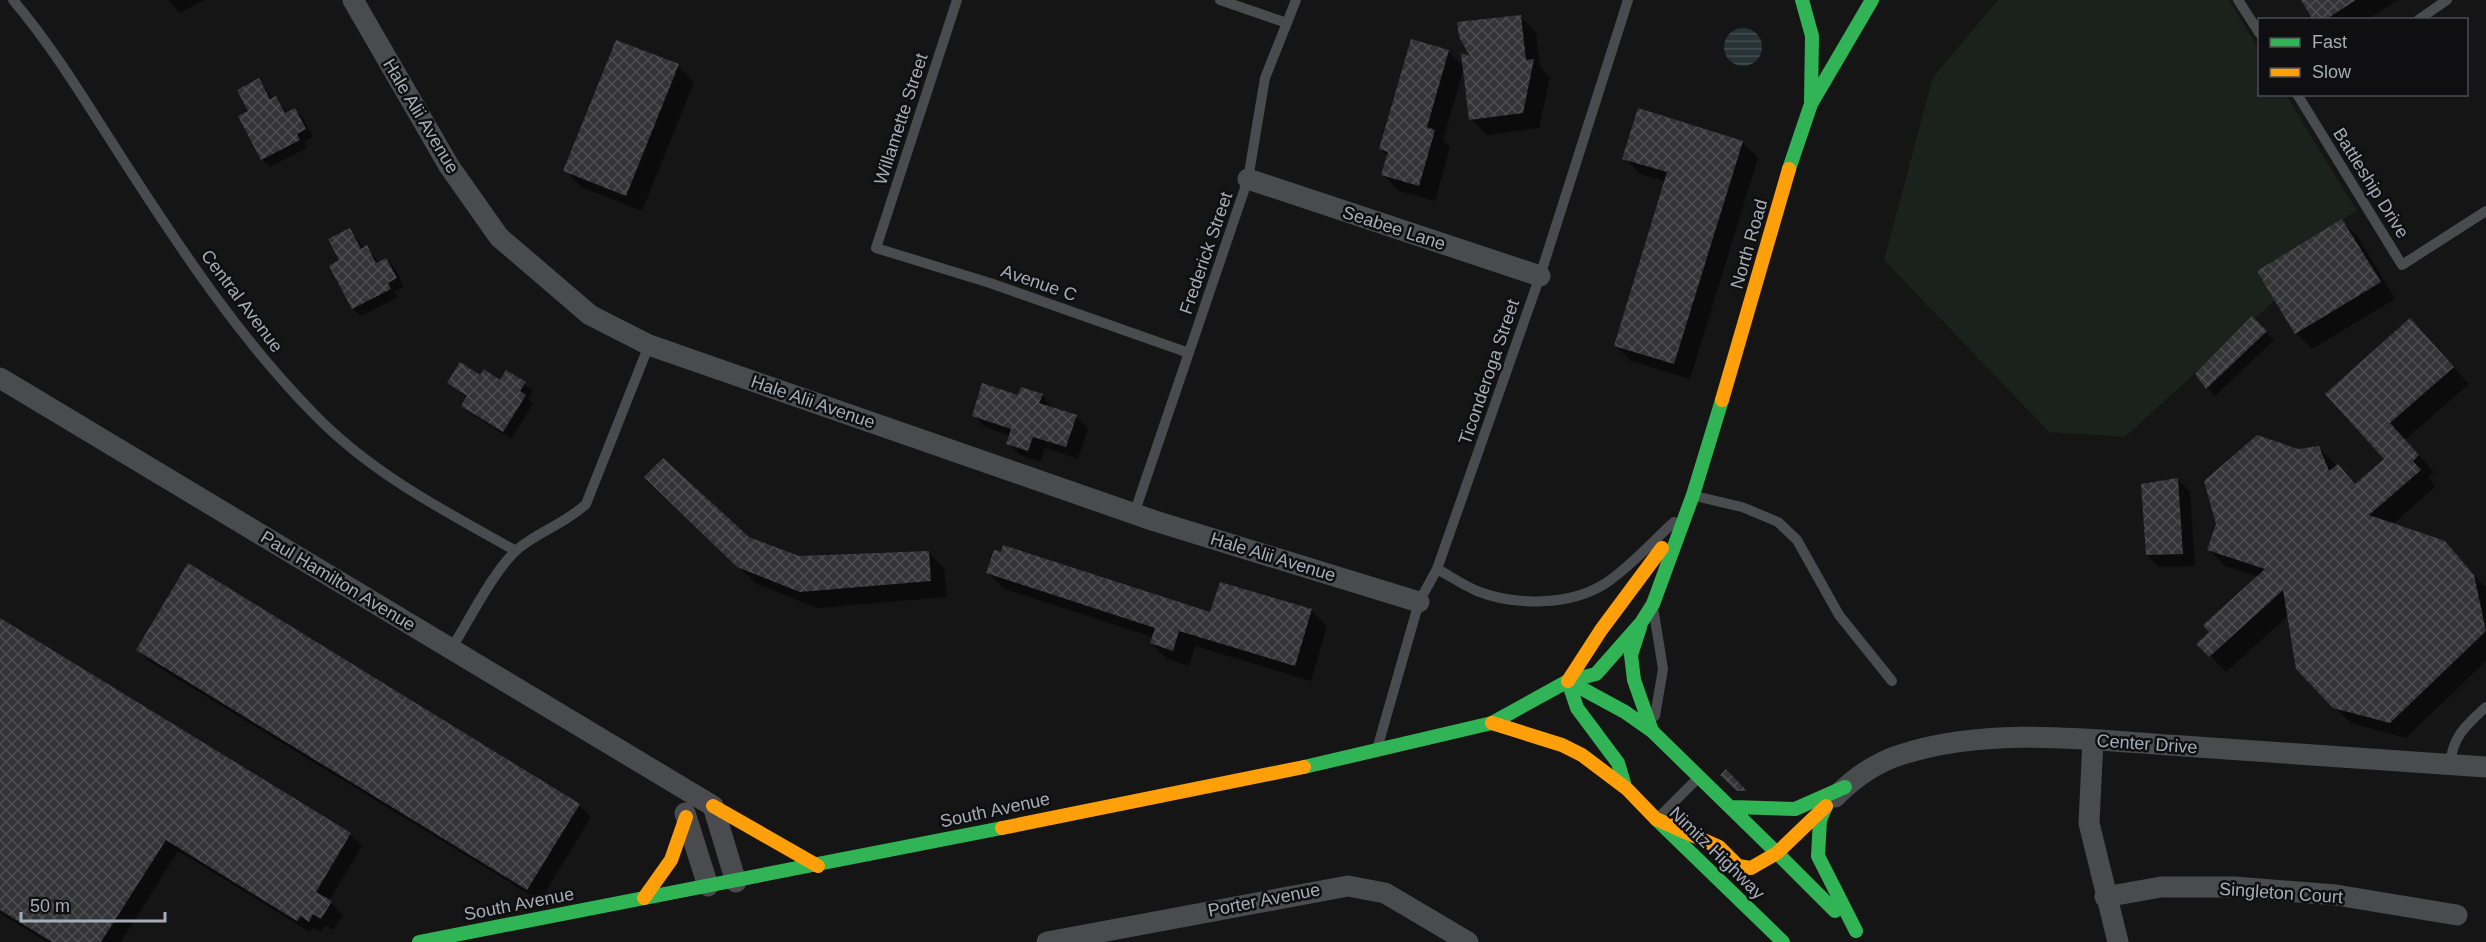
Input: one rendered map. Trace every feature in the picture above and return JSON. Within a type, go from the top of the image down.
[{"type":"street","name":"Hale Alii Avenue","points":[[353,0],[449,166],[499,237],[590,315],[649,345],[1134,514],[1419,602]]},
{"type":"street","points":[[1802,0],[1812,36],[1811,104]]},
{"type":"street","name":"North Road","points":[[1568,681],[1596,674],[1641,623],[1653,604],[1693,495],[1788,168],[1811,104],[1866,2]]},
{"type":"street","name":"Seabee Lane","points":[[1248,180],[1540,276]]},
{"type":"street","name":"Paul Hamilton Avenue","points":[[0,378],[713,806]]},
{"type":"street","name":"North Road","points":[[1568,681],[1583,652],[1635,588],[1688,510]]},
{"type":"street","points":[[1641,623],[1631,655],[1634,681],[1652,731]]},
{"type":"street","points":[[1568,681],[1625,712],[1652,731],[1866,942]]},
{"type":"street","points":[[1568,681],[1577,708],[1618,763],[1627,789]]},
{"type":"street","name":"South Avenue","points":[[419,942],[818,866],[1376,752],[1492,723],[1568,681]]},
{"type":"street","points":[[1492,723],[1562,745],[1582,755],[1627,789]]},
{"type":"street","name":"Center Drive","points":[[1826,806],[1856,776],[1902,754],[1955,744],[2011,738],[2093,740],[2486,767]]},
{"type":"street","points":[[2093,740],[2089,823],[2105,897],[2118,942]]},
{"type":"street","points":[[676,784],[708,886]]},
{"type":"street","points":[[1731,807],[1794,810],[1845,787]]},
{"type":"street","name":"Nimitz Highway","points":[[1627,789],[1783,942]]},
{"type":"street","points":[[713,806],[818,866]]},
{"type":"street","points":[[713,806],[736,882]]},
{"type":"street","points":[[1656,819],[1719,847],[1737,867],[1751,868],[1777,853],[1826,806]]},
{"type":"street","points":[[1826,806],[1820,820],[1818,856],[1856,932]]},
{"type":"street","points":[[644,898],[671,860],[686,817]]},
{"type":"street","name":"Porter Avenue","points":[[1047,942],[1348,886],[1385,893],[1468,942]]},
{"type":"street","name":"Singleton Court","points":[[2105,897],[2161,887],[2235,887],[2336,895],[2457,915]]},
{"type":"lane","name":"Central Avenue","points":[[13,0],[65,69],[205,282],[255,348],[315,415],[386,476],[516,551]]},
{"type":"lane","name":"Willamette Street","points":[[876,248],[957,0]]},
{"type":"lane","points":[[1220,0],[1287,23]]},
{"type":"lane","name":"Frederick Street","points":[[1134,514],[1248,180],[1265,78],[1296,0]]},
{"type":"lane","name":"Ticonderoga Street","points":[[1376,752],[1419,602],[1437,569],[1540,276],[1628,0]]},
{"type":"lane","points":[[2238,0],[2258,32]]},
{"type":"lane","points":[[2421,18],[2447,0]]},
{"type":"lane","name":"Battleship Drive","points":[[2300,96],[2402,265],[2486,211]]},
{"type":"lane","name":"Avenue C","points":[[876,248],[990,283],[1189,353]]},
{"type":"lane","points":[[451,650],[507,561],[516,551],[569,519],[586,504],[649,345]]},
{"type":"lane","points":[[1693,495],[1742,507],[1778,522],[1797,540],[1839,615],[1892,681]]},
{"type":"lane","points":[[1437,569],[1477,591],[1498,597],[1520,600],[1564,598],[1606,583],[1688,510]]},
{"type":"lane","points":[[1652,731],[1663,669],[1653,604]]},
{"type":"lane","points":[[2450,765],[2452,749],[2458,735],[2486,707]]},
{"type":"lane","points":[[1656,819],[1700,776]]},
{"type":"shaded area","points":[[1998,0],[2229,0],[2258,48],[2258,96],[2287,96],[2357,211],[2257,271],[2275,300],[2125,437],[2049,432],[1884,260],[1933,77]]},
{"type":"shaded area","points":[[1743,28],[1756,34],[1762,47],[1756,60],[1743,66],[1730,60],[1724,47],[1730,34]]},
{"type":"building","points":[[2301,0],[2356,0],[2328,18],[2312,18]]},
{"type":"building","points":[[1521,15],[1526,60],[1534,59],[1523,113],[1469,120],[1461,53],[1470,56],[1459,37],[1457,22]]},
{"type":"building","points":[[1411,39],[1449,50],[1427,127],[1435,130],[1419,186],[1381,175],[1388,152],[1379,149]]},
{"type":"building","points":[[616,40],[679,64],[626,196],[563,171]]},
{"type":"building","points":[[259,78],[270,99],[276,96],[285,113],[295,108],[306,129],[297,134],[300,140],[261,160],[238,116],[248,111],[237,90]]},
{"type":"building","points":[[1638,108],[1743,141],[1674,364],[1614,346],[1667,172],[1622,159]]},
{"type":"building","points":[[2342,219],[2381,282],[2295,334],[2257,271]]},
{"type":"building","points":[[350,228],[361,249],[367,245],[376,263],[386,258],[397,278],[388,283],[391,289],[352,309],[329,266],[339,260],[328,239]]},
{"type":"building","points":[[2252,316],[2267,331],[2206,389],[2195,374]]},
{"type":"building","points":[[2410,318],[2454,367],[2390,423],[2419,455],[2413,461],[2421,470],[2369,515],[2445,541],[2474,575],[2486,631],[2390,723],[2333,708],[2296,669],[2283,590],[2209,657],[2196,644],[2209,632],[2203,625],[2265,569],[2207,550],[2216,524],[2204,481],[2257,435],[2298,449],[2319,446],[2329,471],[2338,464],[2355,484],[2384,459],[2325,394]]},
{"type":"building","points":[[460,362],[480,375],[484,369],[500,380],[506,370],[526,382],[520,391],[526,395],[503,432],[461,406],[467,396],[447,383]]},
{"type":"building","points":[[982,383],[1018,395],[1021,387],[1043,394],[1039,403],[1077,415],[1066,447],[1033,437],[1028,451],[1006,444],[1011,429],[972,416]]},
{"type":"building","points":[[663,458],[749,537],[799,556],[929,551],[931,581],[800,592],[737,567],[644,477]]},
{"type":"building","points":[[2178,478],[2183,554],[2146,555],[2141,484]]},
{"type":"building","points":[[1003,545],[1210,612],[1220,582],[1312,609],[1295,666],[1179,631],[1173,651],[1150,643],[1155,628],[986,573],[994,550],[1001,552]]},
{"type":"building","points":[[188,563],[580,804],[527,890],[136,650]]},
{"type":"building","points":[[0,618],[351,833],[316,892],[332,901],[321,919],[313,914],[309,922],[301,916],[297,921],[166,840],[101,942],[52,942],[0,910]]},
{"type":"building","points":[[1726,769],[1747,791],[1737,791],[1720,775]]},
{"type":"traffic: fast","points":[[1802,0],[1812,36],[1811,101]]},
{"type":"traffic: fast","points":[[1789,169],[1811,104],[1872,0]]},
{"type":"traffic: fast","points":[[1304,767],[1492,723],[1568,681],[1596,674],[1641,623],[1653,604],[1693,495],[1722,400]]},
{"type":"traffic: fast","points":[[1640,627],[1631,655],[1634,680],[1652,731]]},
{"type":"traffic: fast","points":[[1568,681],[1625,712],[1652,731],[1777,853]]},
{"type":"traffic: fast","points":[[1568,681],[1577,708],[1618,763],[1624,783]]},
{"type":"traffic: fast","points":[[1732,807],[1795,809],[1845,787]]},
{"type":"traffic: fast","points":[[1826,806],[1820,820],[1818,856],[1856,931]]},
{"type":"traffic: fast","points":[[1656,819],[1783,942]]},
{"type":"traffic: fast","points":[[419,942],[1002,828]]},
{"type":"traffic: fast","points":[[1777,853],[1835,911]]},
{"type":"traffic: slow","points":[[1722,400],[1789,169]]},
{"type":"traffic: slow","points":[[1568,681],[1601,630],[1662,548]]},
{"type":"traffic: slow","points":[[1492,723],[1562,745],[1582,755],[1627,789],[1656,819],[1719,847],[1738,866],[1751,868],[1777,853],[1826,806]]},
{"type":"traffic: slow","points":[[1002,828],[1304,767]]},
{"type":"traffic: slow","points":[[713,806],[818,866]]},
{"type":"traffic: slow","points":[[644,898],[671,860],[686,817]]}]
